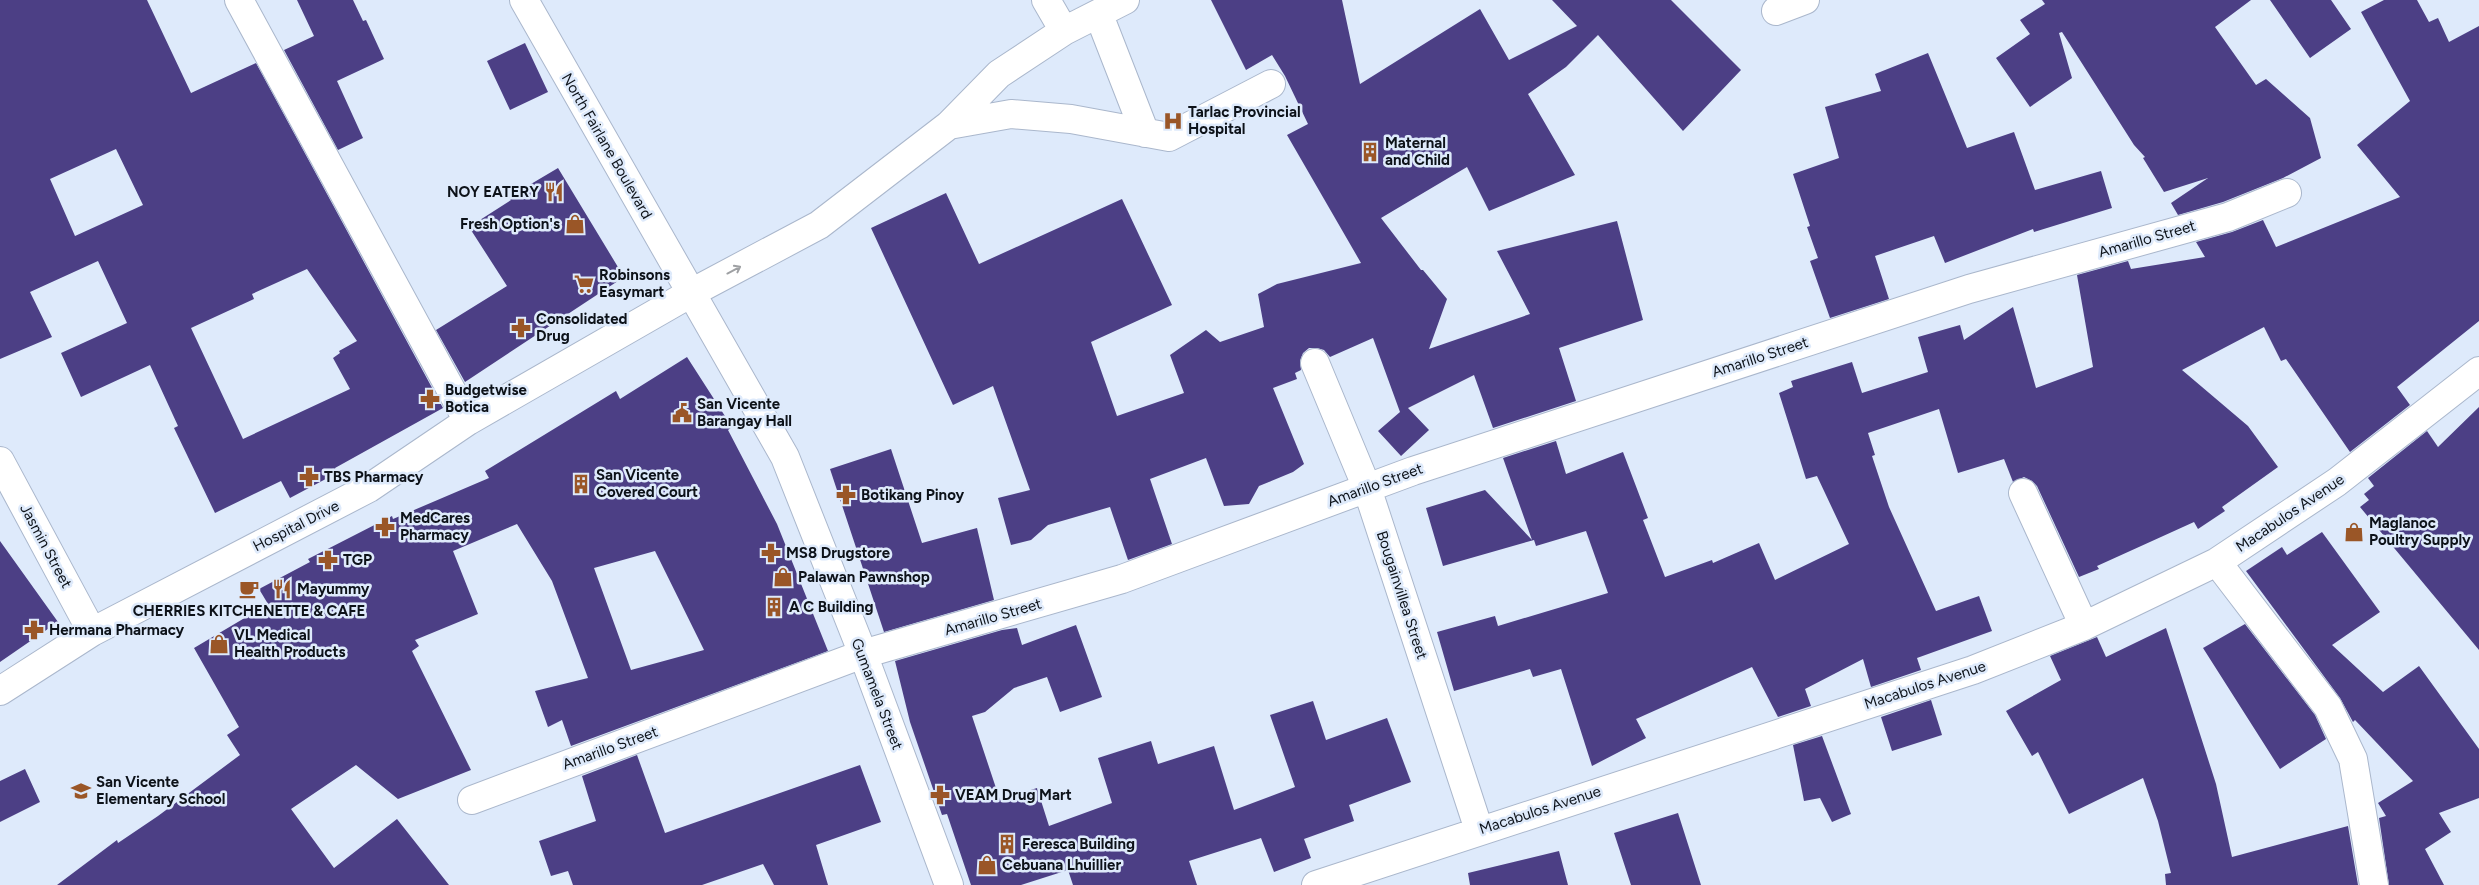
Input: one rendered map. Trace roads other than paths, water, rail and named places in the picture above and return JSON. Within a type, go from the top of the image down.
[{"type":"street","points":[[239,0],[468,421]]},
{"type":"street","name":"North Fairlane Boulevard","points":[[524,0],[690,293]]},
{"type":"street","points":[[1046,0],[1064,31]]},
{"type":"street","name":"Hospital Drive","points":[[0,691],[92,632],[369,488],[468,421],[690,293],[819,225],[949,124],[999,74],[1064,31],[1099,15],[1125,0]]},
{"type":"street","points":[[1776,11],[1806,0]]},
{"type":"street","points":[[1099,15],[1145,134]]},
{"type":"street","points":[[949,124],[1011,114],[1071,119],[1145,134],[1169,136],[1271,84]]},
{"type":"street","name":"Amarillo Street","points":[[472,800],[863,654],[1122,579],[1413,471],[1960,292],[2228,217],[2287,193]]},
{"type":"street","name":"Gumamela Street","points":[[690,293],[785,457],[863,654],[949,885]]},
{"type":"street","name":"Bougainvillea Street","points":[[1315,363],[1367,488],[1479,830]]},
{"type":"street","name":"Macabulos Avenue","points":[[1316,885],[1479,830],[1973,670],[2084,626],[2217,562],[2337,482],[2479,372]]},
{"type":"street","name":"Jasmin Street","points":[[0,461],[92,632]]},
{"type":"street","points":[[2023,493],[2084,626]]},
{"type":"street","points":[[2217,562],[2328,707],[2353,759],[2374,885]]},
{"type":"place","name":"Tarlac Provincial Hospital","points":[[1173,121]]},
{"type":"place","name":"Maternal and Child","points":[[1370,152]]},
{"type":"place","name":"NOY EATERY","points":[[554,192]]},
{"type":"place","name":"Fresh Option's","points":[[575,224]]},
{"type":"place","name":"Robinsons Easymart","points":[[584,284]]},
{"type":"place","name":"Consolidated Drug","points":[[521,328]]},
{"type":"place","name":"Budgetwise Botica","points":[[430,399]]},
{"type":"place","name":"San Vicente Barangay Hall","points":[[682,413]]},
{"type":"place","name":"TBS Pharmacy","points":[[309,477]]},
{"type":"place","name":"San Vicente Covered Court","points":[[581,484]]},
{"type":"place","name":"Botikang Pinoy","points":[[846,495]]},
{"type":"place","name":"MedCares Pharmacy","points":[[385,527]]},
{"type":"place","name":"Maglanoc Poultry Supply","points":[[2354,532]]},
{"type":"place","name":"MS8 Drugstore","points":[[771,553]]},
{"type":"place","name":"TGP","points":[[328,560]]},
{"type":"place","name":"Palawan Pawnshop","points":[[783,577]]},
{"type":"place","name":"CHERRIES KITCHENETTE & CAFE","points":[[249,589]]},
{"type":"place","name":"Mayummy","points":[[282,589]]},
{"type":"place","name":"A C Building","points":[[774,607]]},
{"type":"place","name":"Hermana Pharmacy","points":[[34,630]]},
{"type":"place","name":"VL Medical Health Products","points":[[219,644]]},
{"type":"place","name":"San Vicente Elementary School","points":[[81,791]]},
{"type":"place","name":"VEAM Drug Mart","points":[[940,795]]},
{"type":"place","name":"Feresca Building","points":[[1007,844]]},
{"type":"place","name":"Cebuana Lhuillier","points":[[987,865]]}]
